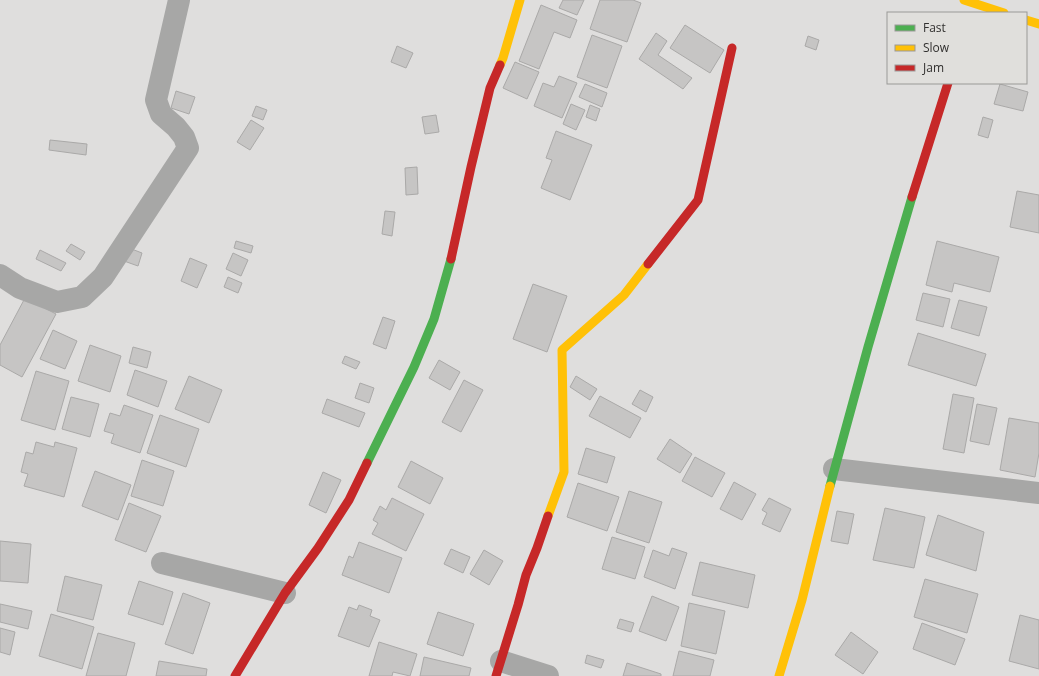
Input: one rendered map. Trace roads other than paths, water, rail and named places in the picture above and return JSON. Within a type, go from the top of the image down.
[{"type":"main road","points":[[234,676],[284,593],[318,548],[350,500],[398,401],[434,320],[451,258],[490,88],[503,58],[520,0]]},
{"type":"main road","points":[[969,5],[1000,12]]},
{"type":"main road","points":[[1027,20],[1039,24]]},
{"type":"main road","points":[[499,669],[526,575],[564,472],[562,350],[624,295],[698,200],[732,48]]},
{"type":"main road","points":[[779,676],[802,600],[834,469],[868,347],[902,229],[948,84]]},
{"type":"street","points":[[0,275],[20,288],[57,302],[82,297],[103,277],[188,148],[184,137],[176,127],[161,114],[156,100],[179,0]]},
{"type":"street","points":[[834,469],[1039,493]]},
{"type":"street","points":[[162,563],[284,593]]},
{"type":"street","points":[[499,669],[548,676]]}]
